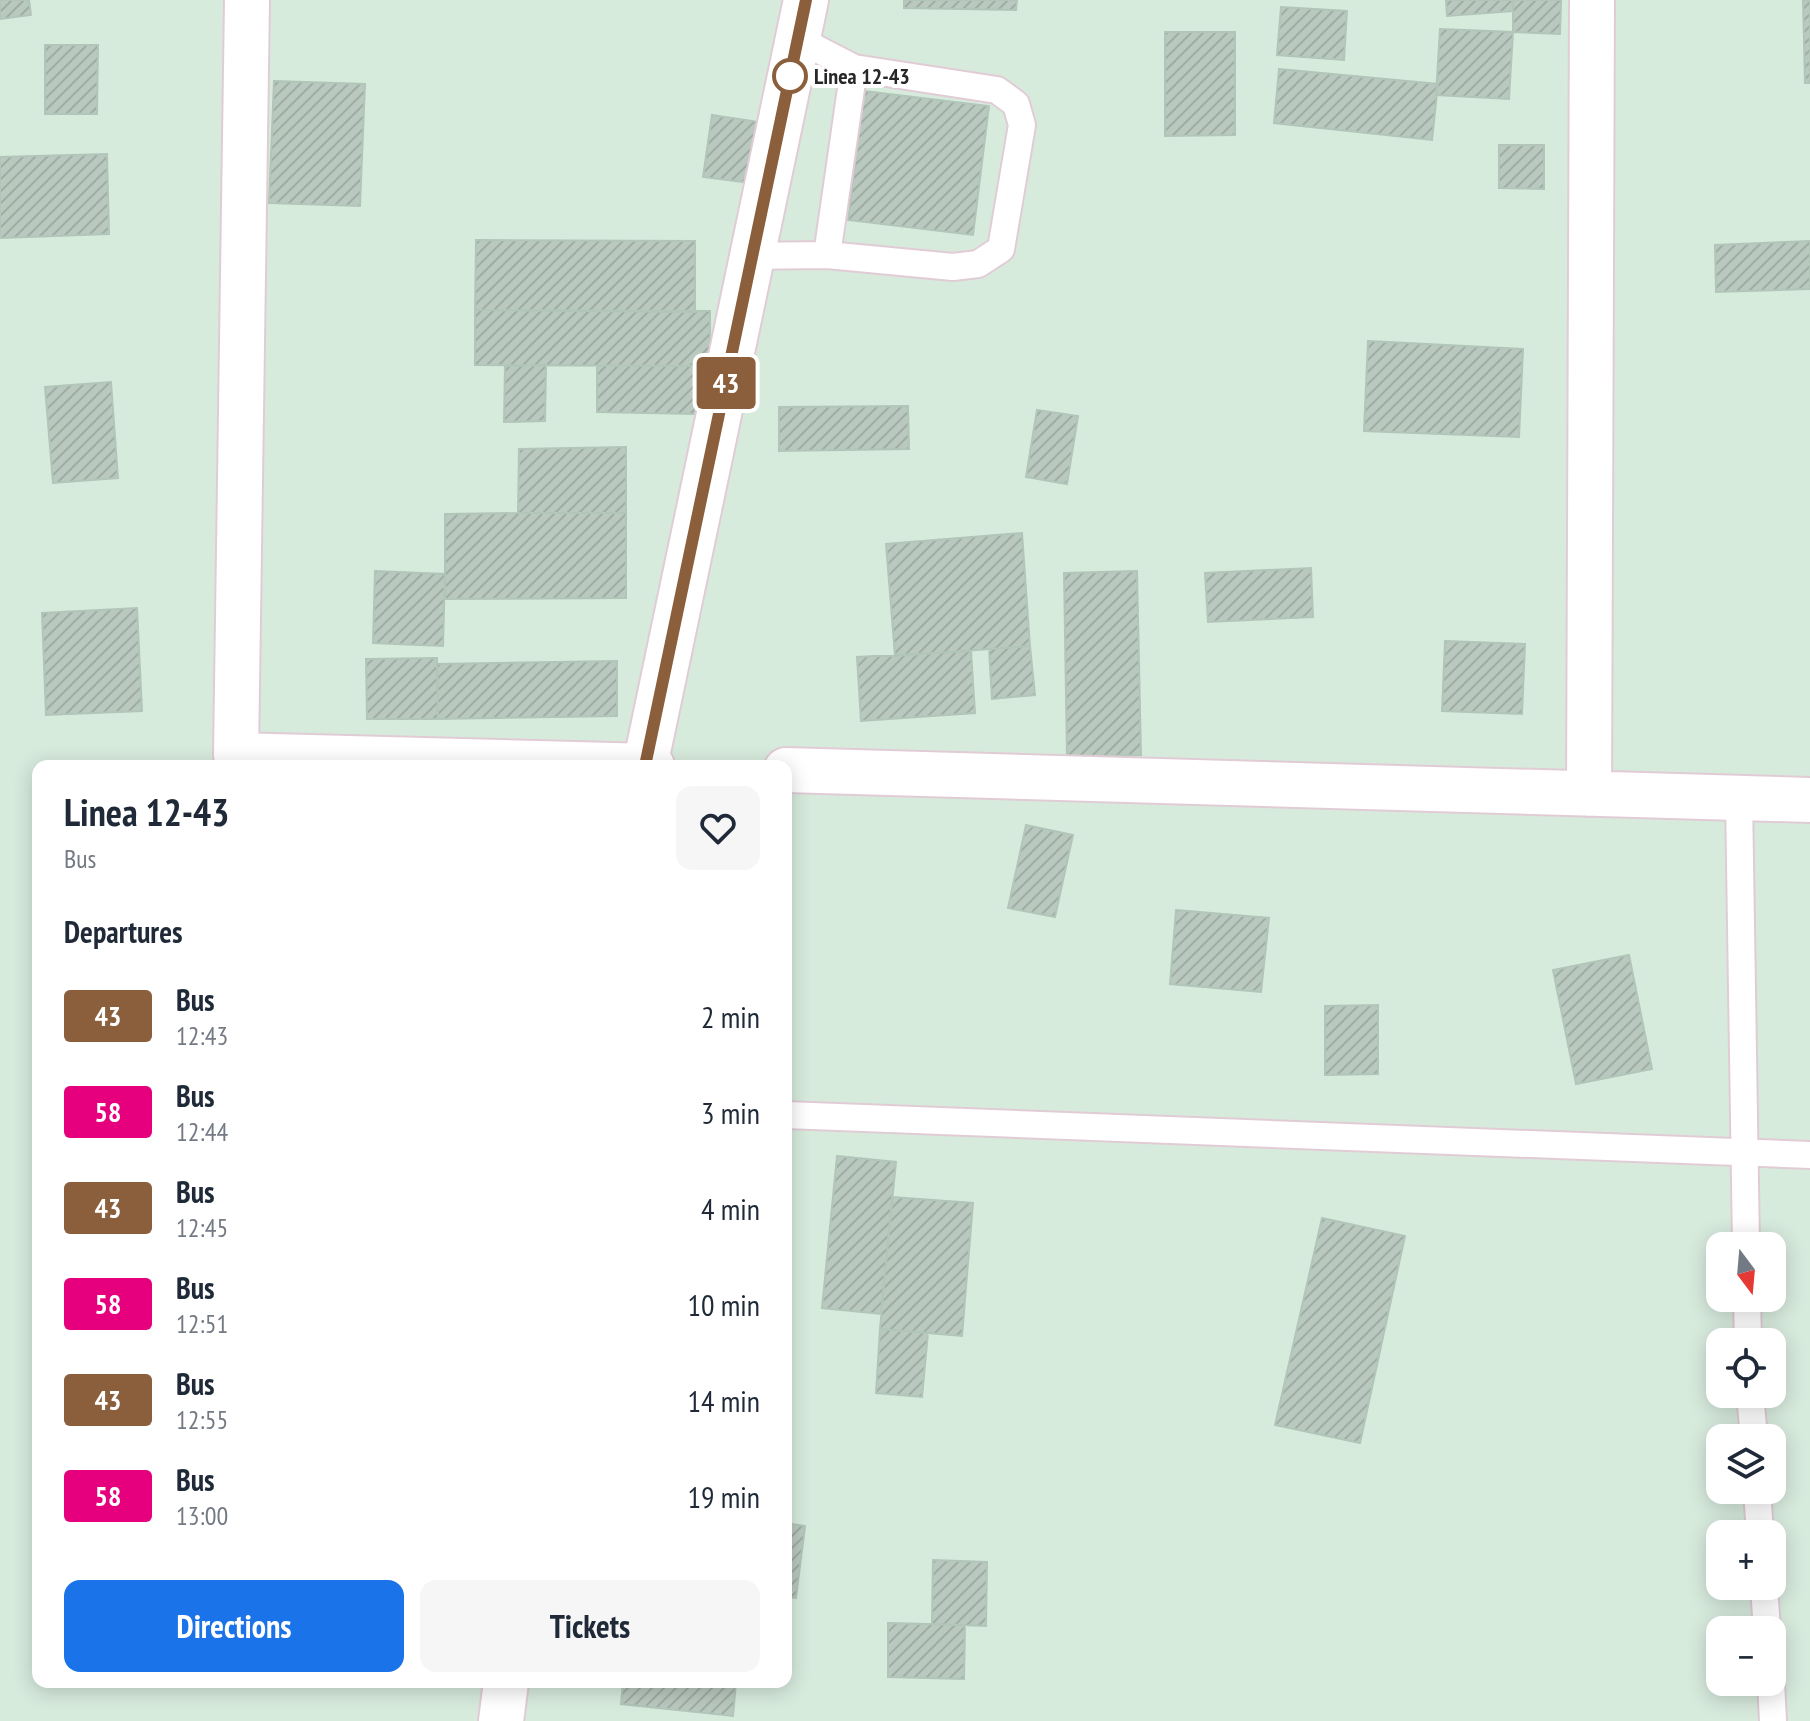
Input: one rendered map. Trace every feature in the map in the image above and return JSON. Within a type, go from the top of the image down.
[{"type":"street","points":[[247,0],[236,755],[422,760]]},
{"type":"street","points":[[1589,794],[1592,0]]},
{"type":"street","points":[[646,760],[802,19]]},
{"type":"street","points":[[792,770],[1810,800]]},
{"type":"street","points":[[501,1721],[505,1688]]},
{"type":"lane","points":[[752,256],[827,255],[953,267],[978,264],[1001,249],[1022,125],[1016,104],[997,90],[854,68],[802,19]]},
{"type":"lane","points":[[827,255],[854,68]]},
{"type":"lane","points":[[1739,798],[1746,1232]]},
{"type":"lane","points":[[792,1115],[1810,1155]]},
{"type":"lane","points":[[1772,1696],[1773,1721]]},
{"type":"building","points":[[0,0],[29,0],[31,15],[0,19]]},
{"type":"building","points":[[904,0],[1017,0],[1016,10],[904,8]]},
{"type":"building","points":[[1446,0],[1512,0],[1513,11],[1447,16]]},
{"type":"building","points":[[1513,0],[1561,0],[1560,34],[1513,32]]},
{"type":"building","points":[[1803,0],[1810,0],[1810,83],[1805,83]]},
{"type":"building","points":[[1281,7],[1347,11],[1344,60],[1277,55]]},
{"type":"building","points":[[1440,29],[1513,32],[1509,99],[1436,95]]},
{"type":"building","points":[[1165,32],[1235,32],[1235,135],[1165,136]]},
{"type":"building","points":[[45,45],[98,45],[97,114],[45,114]]},
{"type":"building","points":[[1279,69],[1438,84],[1432,140],[1274,123]]},
{"type":"building","points":[[274,81],[365,84],[360,206],[269,203]]},
{"type":"building","points":[[864,91],[989,106],[973,235],[848,220]]},
{"type":"building","points":[[712,115],[759,122],[750,183],[703,177]]},
{"type":"building","points":[[1499,145],[1544,145],[1544,189],[1499,188]]},
{"type":"building","points":[[107,154],[109,234],[0,238],[0,157]]},
{"type":"building","points":[[476,240],[695,241],[695,312],[475,310]]},
{"type":"building","points":[[1810,241],[1810,289],[1716,292],[1715,245]]},
{"type":"building","points":[[475,310],[710,311],[710,366],[475,365]]},
{"type":"building","points":[[1368,341],[1523,349],[1519,437],[1364,431]]},
{"type":"building","points":[[546,365],[545,421],[504,422],[505,366]]},
{"type":"building","points":[[597,366],[696,366],[695,414],[597,412]]},
{"type":"building","points":[[111,382],[118,478],[53,483],[45,387]]},
{"type":"building","points":[[908,406],[909,449],[779,451],[779,407]]},
{"type":"building","points":[[1037,410],[1078,416],[1067,484],[1026,477]]},
{"type":"building","points":[[626,447],[626,513],[518,513],[519,449]]},
{"type":"building","points":[[626,513],[626,598],[445,599],[445,514]]},
{"type":"building","points":[[1022,533],[1030,646],[895,656],[886,544]]},
{"type":"building","points":[[1311,568],[1313,617],[1208,622],[1205,573]]},
{"type":"building","points":[[375,571],[445,574],[443,646],[373,643]]},
{"type":"building","points":[[1137,571],[1141,755],[1067,757],[1064,573]]},
{"type":"building","points":[[137,608],[142,711],[46,715],[42,613]]},
{"type":"building","points":[[1445,641],[1525,644],[1522,714],[1442,711]]},
{"type":"building","points":[[1030,646],[1035,695],[992,699],[989,649]]},
{"type":"building","points":[[971,651],[975,713],[861,721],[857,657]]},
{"type":"building","points":[[437,658],[438,719],[367,719],[366,659]]},
{"type":"building","points":[[617,661],[617,716],[438,719],[437,664]]},
{"type":"building","points":[[1026,825],[1073,835],[1055,917],[1008,908]]},
{"type":"building","points":[[1176,910],[1269,918],[1261,992],[1170,984]]},
{"type":"building","points":[[1629,955],[1652,1069],[1576,1084],[1553,970]]},
{"type":"building","points":[[1378,1005],[1378,1074],[1325,1075],[1325,1006]]},
{"type":"building","points":[[837,1156],[896,1162],[881,1314],[822,1308]]},
{"type":"building","points":[[892,1197],[973,1203],[962,1336],[880,1329]]},
{"type":"building","points":[[1322,1218],[1405,1236],[1360,1443],[1275,1425]]},
{"type":"building","points":[[880,1329],[928,1333],[922,1397],[876,1393]]},
{"type":"building","points":[[792,1524],[805,1526],[796,1598],[792,1598]]},
{"type":"building","points":[[933,1560],[987,1562],[986,1626],[932,1624]]},
{"type":"building","points":[[888,1623],[965,1625],[964,1679],[888,1677]]},
{"type":"building","points":[[622,1688],[735,1688],[733,1716],[621,1704]]},
{"type":"bus line","name":"43","points":[[646,760],[806,0]]},
{"type":"place","name":"Linea 12-43","points":[[790,76]]}]
